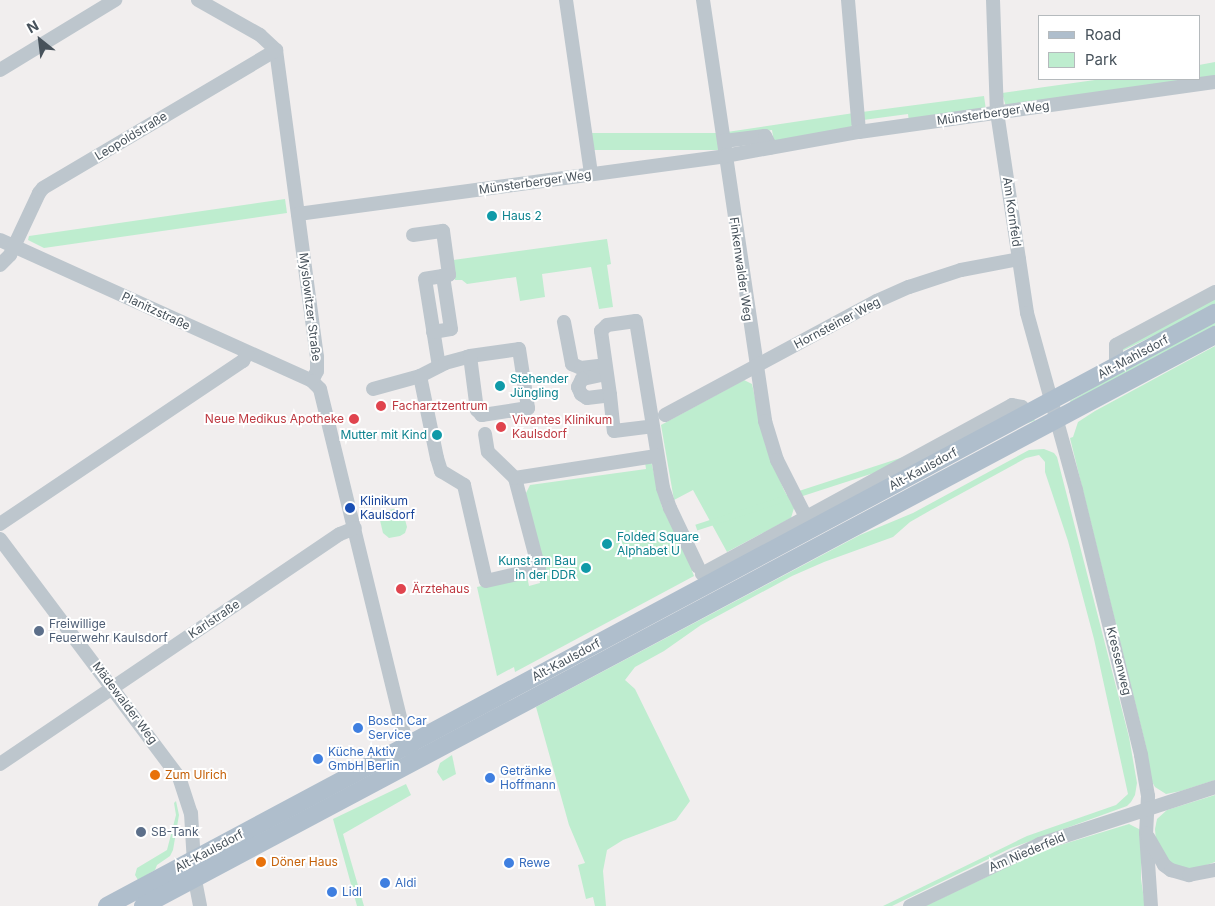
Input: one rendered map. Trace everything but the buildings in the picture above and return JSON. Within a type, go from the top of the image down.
[{"type":"main road","name":"Alt-Mahlsdorf","points":[[1050,400],[1215,313]]},
{"type":"main road","name":"Alt-Mahlsdorf","points":[[1056,420],[1215,335]]},
{"type":"main road","name":"Alt-Kaulsdorf","points":[[143,906],[195,880],[809,523],[1050,400]]},
{"type":"main road","name":"Alt-Kaulsdorf","points":[[107,906],[193,860],[412,753],[1056,420]]},
{"type":"street","points":[[0,70],[115,0]]},
{"type":"street","points":[[198,0],[260,35],[276,50]]},
{"type":"street","points":[[566,0],[591,173]]},
{"type":"street","name":"Finkenwalder Weg","points":[[704,0],[755,367],[765,422],[777,460],[809,523]]},
{"type":"street","points":[[848,0],[859,132]]},
{"type":"street","name":"Am Kornfeld","points":[[993,0],[997,112],[1027,313],[1056,420]]},
{"type":"street","name":"Myslowitzer Straße","points":[[276,50],[318,366],[312,381]]},
{"type":"street","name":"Leopoldstraße","points":[[14,247],[38,193],[43,188],[276,50]]},
{"type":"street","name":"Münsterberger Weg","points":[[298,214],[726,156],[859,132],[1215,82]]},
{"type":"street","points":[[724,142],[764,136],[771,148]]},
{"type":"street","points":[[412,235],[443,231],[449,275],[425,278],[439,366]]},
{"type":"street","name":"Planitzstraße","points":[[0,240],[246,353],[312,381]]},
{"type":"street","points":[[0,265],[8,258],[14,247]]},
{"type":"street","name":"Hornsteiner Weg","points":[[665,415],[877,301],[909,287],[961,270],[1019,259]]},
{"type":"street","points":[[1116,366],[1116,345],[1215,292]]},
{"type":"street","points":[[515,478],[656,456],[652,426],[636,321],[607,325],[601,331],[614,431],[652,426]]},
{"type":"street","points":[[564,322],[572,364],[581,368],[606,370]]},
{"type":"street","points":[[373,389],[420,376],[439,366],[470,356],[519,349],[528,408],[482,415]]},
{"type":"street","points":[[0,524],[243,361],[246,353]]},
{"type":"street","points":[[420,376],[441,471],[464,485],[486,581],[539,569],[515,478],[488,452],[482,415],[477,410],[470,356]]},
{"type":"street","points":[[606,370],[584,378],[579,383],[578,389],[580,394],[587,398],[610,395]]},
{"type":"street","points":[[312,381],[320,389],[412,753]]},
{"type":"street","name":"Kressenweg","points":[[1056,420],[1076,490],[1134,718],[1147,790],[1146,833],[1151,906]]},
{"type":"street","name":"Alt-Kaulsdorf","points":[[656,456],[670,508],[700,570],[809,523]]},
{"type":"street","name":"Karlstraße","points":[[0,764],[340,534],[355,528]]},
{"type":"street","name":"Mädewalder Weg","points":[[0,539],[179,777],[191,813],[193,860],[200,906]]},
{"type":"street","name":"Am Niederfeld","points":[[910,906],[1040,844],[1147,807],[1215,787]]},
{"type":"street","points":[[1146,833],[1164,865],[1170,870],[1189,875],[1215,870]]},
{"type":"green space","points":[[1215,62],[1215,77],[1200,79],[1200,65]]},
{"type":"green space","points":[[1095,80],[1194,80],[1006,107],[1002,93]]},
{"type":"green space","points":[[984,96],[986,110],[909,122],[908,114],[863,120],[862,112]]},
{"type":"green space","points":[[854,113],[852,125],[848,131],[774,143],[772,130],[728,135],[727,132]]},
{"type":"green space","points":[[590,133],[718,133],[718,150],[590,150]]},
{"type":"green space","points":[[285,199],[287,213],[44,248],[28,240],[29,236]]},
{"type":"green space","points":[[607,239],[611,264],[607,265],[613,307],[599,309],[591,267],[542,274],[545,297],[520,301],[516,277],[467,284],[462,280],[455,280],[453,260]]},
{"type":"green space","points":[[1215,295],[1215,306],[1122,351],[1120,346]]},
{"type":"green space","points":[[1215,318],[1215,328],[1072,406],[1070,401]]},
{"type":"green space","points":[[1215,346],[1215,780],[1166,794],[1155,787],[1151,780],[1146,747],[1070,438],[1073,437],[1078,422],[1095,411]]},
{"type":"green space","points":[[744,380],[752,384],[766,447],[784,490],[794,508],[791,518],[727,552],[693,490],[674,500],[661,425]]},
{"type":"green space","points":[[1033,415],[1035,421],[697,530],[695,525]]},
{"type":"green space","points":[[1044,449],[1054,453],[1057,457],[1129,737],[1137,783],[1135,795],[1127,806],[1011,848],[892,906],[883,906],[1027,836],[1116,805],[1128,794],[1094,639],[1068,541],[1045,472],[1045,462],[1039,455],[1026,458],[931,510],[910,522],[893,537],[824,562],[792,576],[701,625],[664,651],[635,667],[625,680],[635,689],[690,801],[676,820],[623,840],[607,850],[603,871],[606,906],[595,906],[593,897],[586,899],[578,865],[585,863],[569,825],[536,707],[860,535],[913,513],[1029,450]]},
{"type":"green space","points":[[651,461],[662,507],[694,570],[692,571],[694,576],[515,672],[514,667],[497,676],[477,587],[527,576],[529,586],[540,583],[524,497],[530,485],[646,469],[645,462]]},
{"type":"green space","points":[[397,508],[403,512],[407,527],[405,533],[389,538],[383,533],[379,516],[385,511]]},
{"type":"green space","points":[[452,755],[456,774],[443,781],[437,772],[440,763]]},
{"type":"green space","points":[[406,784],[411,795],[343,834],[364,906],[357,906],[333,819]]},
{"type":"green space","points":[[1215,795],[1215,862],[1189,871],[1169,864],[1156,842],[1155,829],[1157,819],[1167,810]]},
{"type":"green space","points":[[176,801],[179,815],[173,850],[170,856],[157,865],[155,870],[138,880],[135,875],[137,868],[167,850],[176,815],[174,803]]},
{"type":"green space","points":[[1129,824],[1141,830],[1141,879],[1145,906],[925,906],[1041,851]]},
{"type":"place","name":"Haus 2","points":[[492,216]]},
{"type":"place","name":"Stehender Jüngling","points":[[500,386]]},
{"type":"place","name":"Facharztzentrum","points":[[381,406]]},
{"type":"place","name":"Neue Medikus Apotheke","points":[[354,419]]},
{"type":"place","name":"Vivantes Klinikum Kaulsdorf","points":[[501,427]]},
{"type":"place","name":"Mutter mit Kind","points":[[437,435]]},
{"type":"place","name":"Klinikum Kaulsdorf","points":[[350,508]]},
{"type":"place","name":"Folded Square Alphabet U","points":[[607,544]]},
{"type":"place","name":"Kunst am Bau in der DDR","points":[[586,568]]},
{"type":"place","name":"Ärztehaus","points":[[401,589]]},
{"type":"place","name":"Freiwillige Feuerwehr Kaulsdorf","points":[[39,631]]},
{"type":"place","name":"Bosch Car Service","points":[[358,728]]},
{"type":"place","name":"Küche Aktiv GmbH Berlin","points":[[318,759]]},
{"type":"place","name":"Zum Ulrich","points":[[155,775]]},
{"type":"place","name":"Getränke Hoffmann","points":[[490,778]]},
{"type":"place","name":"SB-Tank","points":[[141,832]]},
{"type":"place","name":"Döner Haus","points":[[261,862]]},
{"type":"place","name":"Rewe","points":[[509,863]]},
{"type":"place","name":"Aldi","points":[[385,883]]},
{"type":"place","name":"Lidl","points":[[332,892]]}]
